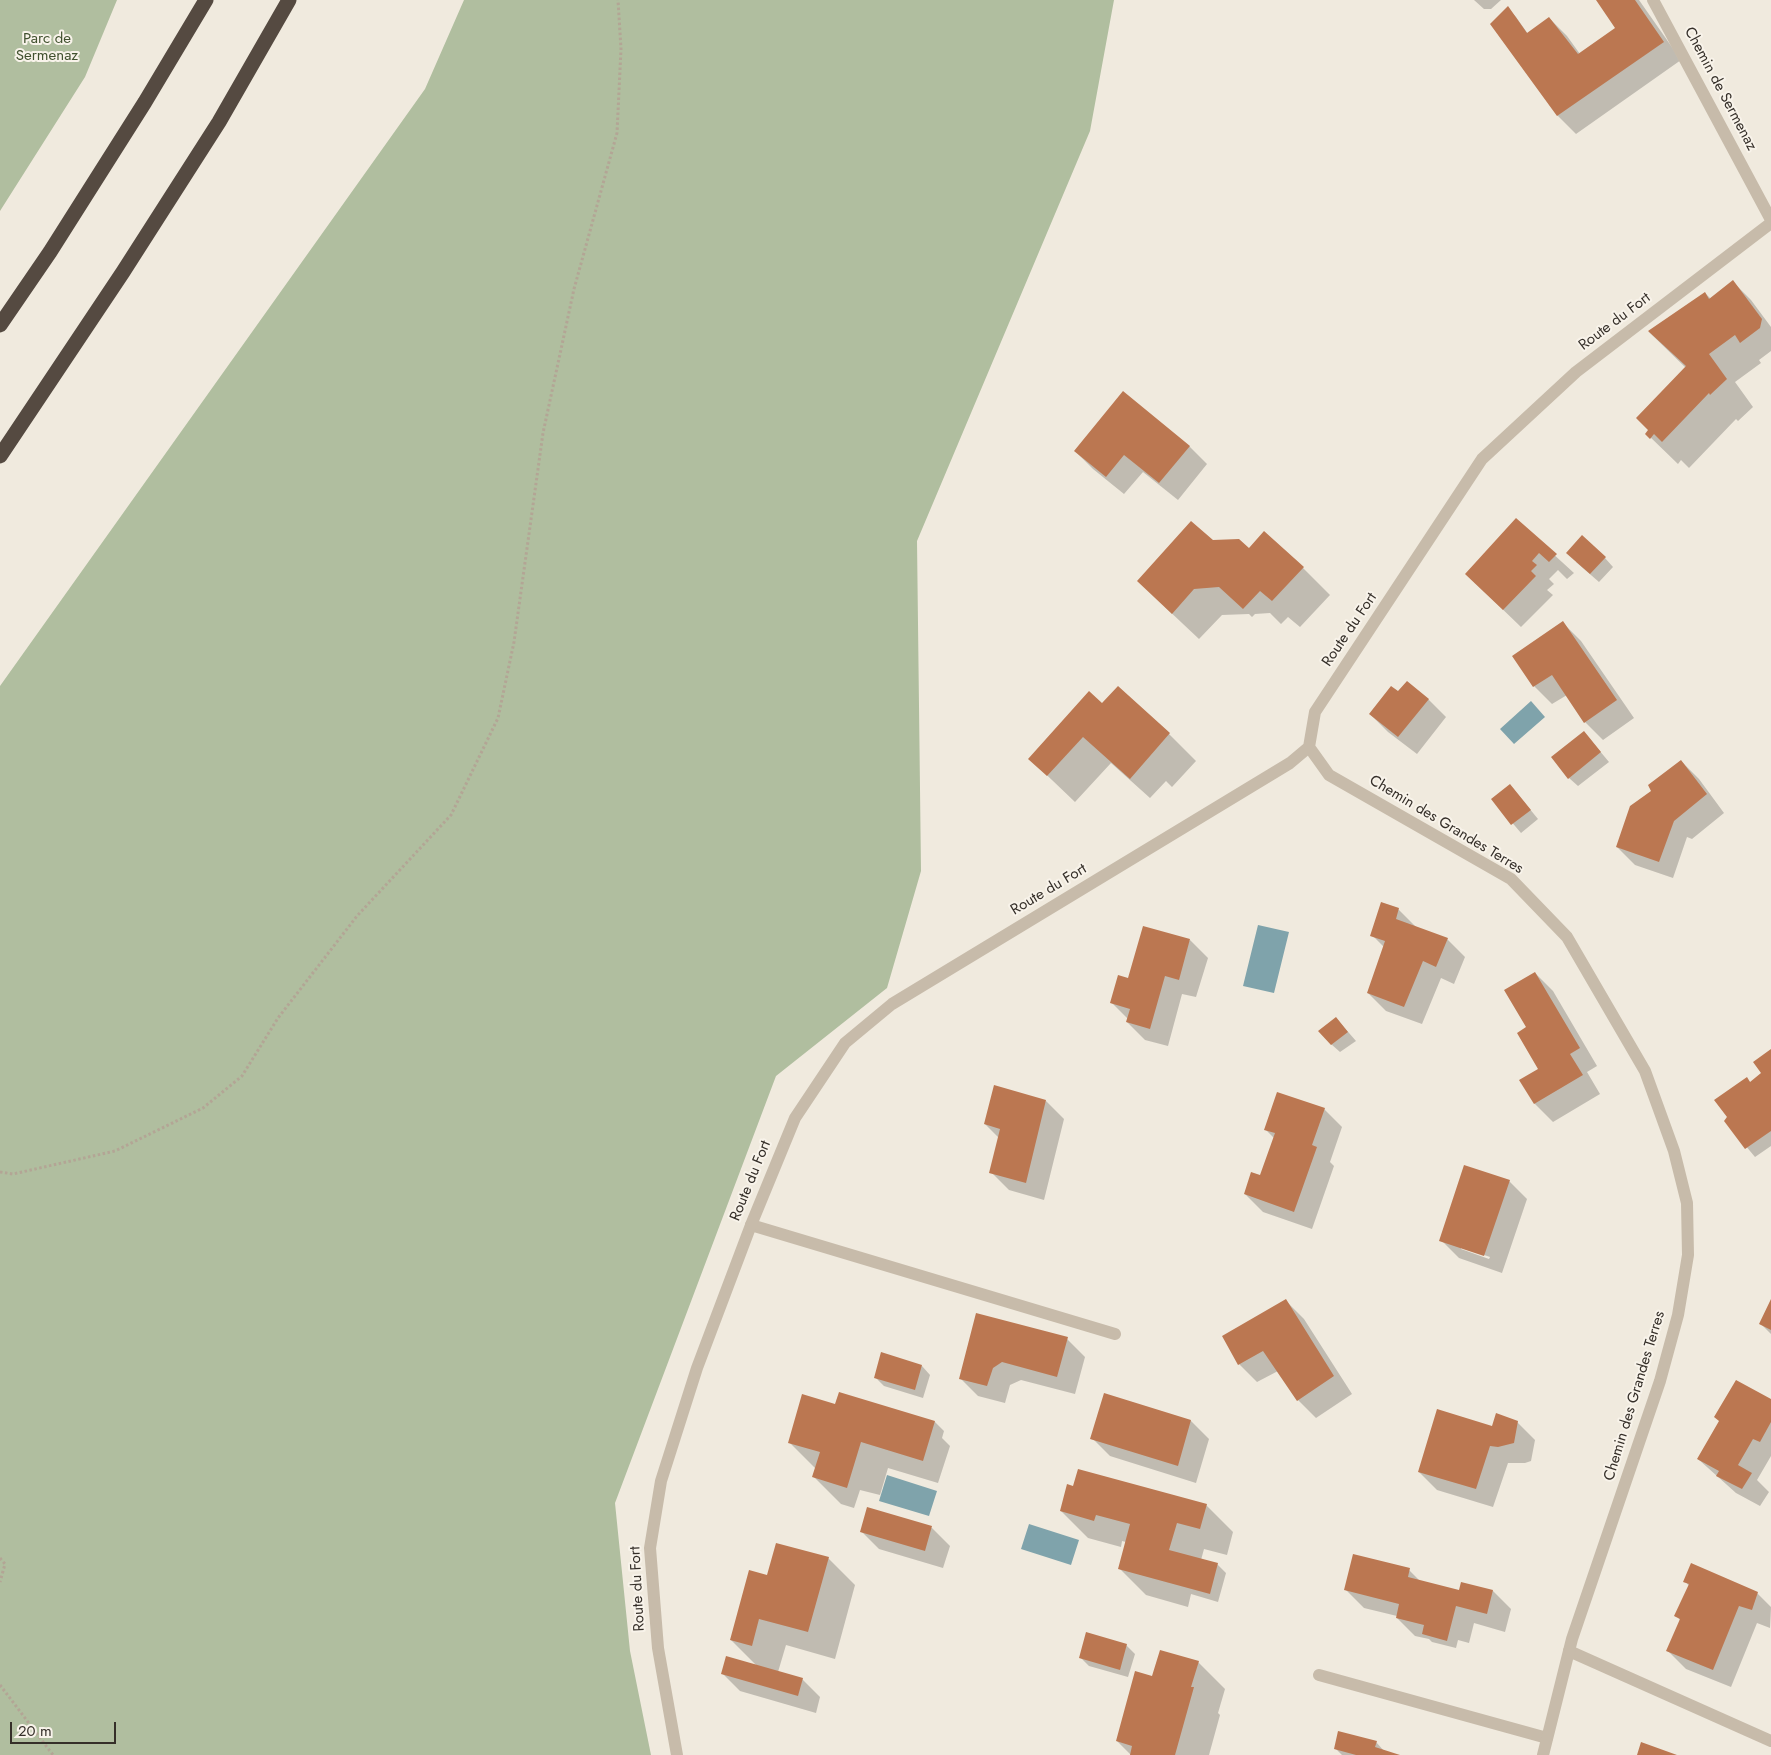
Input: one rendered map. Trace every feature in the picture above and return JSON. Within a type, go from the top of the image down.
[{"type":"highway","points":[[0,325],[61,235],[145,102],[206,0]]},
{"type":"highway","points":[[0,456],[123,272],[219,122],[289,0]]},
{"type":"street","name":"Chemin de Sermenaz","points":[[1653,0],[1771,221]]},
{"type":"street","name":"Route du Fort","points":[[678,1755],[658,1648],[650,1548],[661,1481],[697,1368],[751,1225],[795,1118],[844,1043],[892,1004],[1290,763],[1309,747],[1315,712],[1482,459],[1576,372],[1771,221]]},
{"type":"street","name":"Chemin des Grandes Terres","points":[[1309,747],[1329,775],[1511,879],[1567,937],[1645,1071],[1674,1151],[1687,1203],[1688,1255],[1678,1315],[1660,1381],[1569,1651],[1543,1755]]},
{"type":"street","points":[[751,1225],[1115,1334]]},
{"type":"street","points":[[1569,1651],[1771,1741]]},
{"type":"street","points":[[1319,1675],[1547,1738]]},
{"type":"path","points":[[0,1172],[12,1174],[115,1151],[203,1108],[242,1076],[278,1018],[357,916],[451,815],[498,718],[514,642],[543,432],[574,289],[617,133],[621,50],[618,0]]},
{"type":"path","points":[[0,1558],[5,1564],[0,1582]]},
{"type":"path","points":[[0,1685],[53,1755]]},
{"type":"green space","name":"Parc de Sermenaz","points":[[0,0],[117,0],[85,77],[0,211]]},
{"type":"green space","points":[[464,0],[1114,0],[1090,131],[917,541],[921,871],[887,988],[776,1076],[615,1503],[630,1651],[651,1755],[0,1755],[0,686],[425,89]]},
{"type":"water","points":[[1531,701],[1545,717],[1514,744],[1500,729]]},
{"type":"water","points":[[1258,925],[1289,932],[1274,993],[1243,986]]},
{"type":"water","points":[[887,1475],[937,1491],[929,1516],[879,1501]]},
{"type":"water","points":[[1029,1524],[1079,1540],[1071,1565],[1021,1549]]},
{"type":"building","points":[[1596,0],[1635,0],[1664,42],[1557,116],[1490,24],[1508,6],[1527,33],[1549,17],[1578,54],[1615,28]]},
{"type":"building","points":[[1733,280],[1762,319],[1760,328],[1740,343],[1735,335],[1709,354],[1727,379],[1710,395],[1709,393],[1662,442],[1654,434],[1650,439],[1645,434],[1648,430],[1636,418],[1686,366],[1648,331],[1705,292],[1709,299]]},
{"type":"building","points":[[1123,391],[1190,446],[1159,483],[1124,455],[1106,477],[1074,451]]},
{"type":"building","points":[[1516,518],[1557,554],[1549,562],[1539,553],[1532,561],[1537,565],[1531,571],[1536,576],[1503,610],[1465,574]]},
{"type":"building","points":[[1191,521],[1213,540],[1239,539],[1249,548],[1264,531],[1304,567],[1272,601],[1260,591],[1243,609],[1219,587],[1194,589],[1172,614],[1137,581]]},
{"type":"building","points":[[1582,535],[1606,557],[1590,574],[1566,553]]},
{"type":"building","points":[[1563,621],[1617,700],[1584,723],[1552,675],[1533,687],[1512,656]]},
{"type":"building","points":[[1407,681],[1429,699],[1398,737],[1369,714],[1391,686],[1398,691]]},
{"type":"building","points":[[1118,686],[1170,733],[1130,779],[1083,737],[1047,776],[1028,759],[1089,691],[1102,703]]},
{"type":"building","points":[[1584,731],[1601,752],[1568,779],[1551,757]]},
{"type":"building","points":[[1681,760],[1707,794],[1674,821],[1659,862],[1616,847],[1630,806],[1651,791],[1648,785]]},
{"type":"building","points":[[1510,784],[1531,810],[1511,825],[1491,799]]},
{"type":"building","points":[[1381,902],[1399,908],[1396,919],[1448,938],[1436,967],[1423,961],[1404,1007],[1367,993],[1385,941],[1370,936]]},
{"type":"building","points":[[1143,926],[1190,939],[1179,980],[1165,976],[1150,1029],[1126,1022],[1130,1009],[1110,1003],[1118,975],[1128,978]]},
{"type":"building","points":[[1535,972],[1580,1048],[1570,1054],[1583,1075],[1534,1104],[1519,1080],[1538,1069],[1517,1033],[1526,1027],[1504,990]]},
{"type":"building","points":[[1336,1017],[1348,1032],[1331,1045],[1318,1031]]},
{"type":"building","points":[[1771,1049],[1771,1131],[1745,1149],[1724,1121],[1727,1117],[1714,1100],[1747,1077],[1750,1082],[1761,1073],[1753,1062]]},
{"type":"building","points":[[994,1085],[1046,1100],[1026,1183],[989,1173],[1000,1129],[984,1124]]},
{"type":"building","points":[[1277,1092],[1325,1108],[1312,1145],[1317,1147],[1294,1212],[1244,1194],[1251,1172],[1260,1175],[1275,1133],[1264,1130]]},
{"type":"building","points":[[1464,1165],[1510,1180],[1484,1256],[1439,1241]]},
{"type":"building","points":[[1286,1299],[1334,1376],[1297,1401],[1263,1351],[1238,1365],[1222,1336]]},
{"type":"building","points":[[1771,1299],[1771,1330],[1759,1324]]},
{"type":"building","points":[[976,1313],[1068,1337],[1057,1377],[1002,1362],[993,1368],[987,1386],[959,1379]]},
{"type":"building","points":[[881,1352],[922,1365],[915,1390],[874,1378]]},
{"type":"building","points":[[1736,1380],[1771,1399],[1771,1422],[1760,1442],[1753,1439],[1738,1465],[1752,1473],[1742,1489],[1716,1476],[1719,1471],[1697,1459],[1719,1421],[1714,1417]]},
{"type":"building","points":[[839,1392],[935,1421],[923,1461],[861,1442],[847,1488],[812,1477],[820,1452],[788,1443],[802,1394],[835,1404]]},
{"type":"building","points":[[1104,1393],[1191,1420],[1178,1466],[1090,1439]]},
{"type":"building","points":[[1437,1409],[1492,1426],[1496,1413],[1518,1421],[1514,1443],[1498,1447],[1490,1446],[1476,1489],[1418,1472]]},
{"type":"building","points":[[1078,1469],[1207,1504],[1200,1529],[1177,1523],[1169,1550],[1218,1563],[1210,1594],[1118,1569],[1130,1524],[1096,1515],[1094,1521],[1060,1511],[1067,1484],[1073,1486]]},
{"type":"building","points":[[867,1507],[932,1526],[925,1551],[860,1532]]},
{"type":"building","points":[[776,1543],[829,1557],[808,1632],[759,1619],[752,1646],[730,1640],[749,1570],[767,1575]]},
{"type":"building","points":[[1353,1554],[1410,1568],[1408,1577],[1459,1590],[1461,1582],[1493,1590],[1487,1614],[1456,1606],[1447,1641],[1422,1634],[1424,1625],[1396,1618],[1399,1604],[1344,1590]]},
{"type":"building","points":[[1691,1563],[1758,1592],[1752,1610],[1739,1606],[1713,1670],[1666,1651],[1680,1619],[1674,1616],[1689,1584],[1683,1582]]},
{"type":"building","points":[[1086,1632],[1127,1644],[1120,1670],[1079,1658]]},
{"type":"building","points":[[1160,1650],[1199,1661],[1191,1687],[1194,1687],[1175,1755],[1130,1755],[1132,1746],[1116,1741],[1135,1671],[1152,1676]]},
{"type":"building","points":[[726,1656],[803,1678],[798,1696],[721,1674]]},
{"type":"building","points":[[1338,1731],[1377,1741],[1375,1747],[1400,1755],[1356,1755],[1334,1749]]},
{"type":"building","points":[[1641,1742],[1677,1755],[1637,1755]]}]
